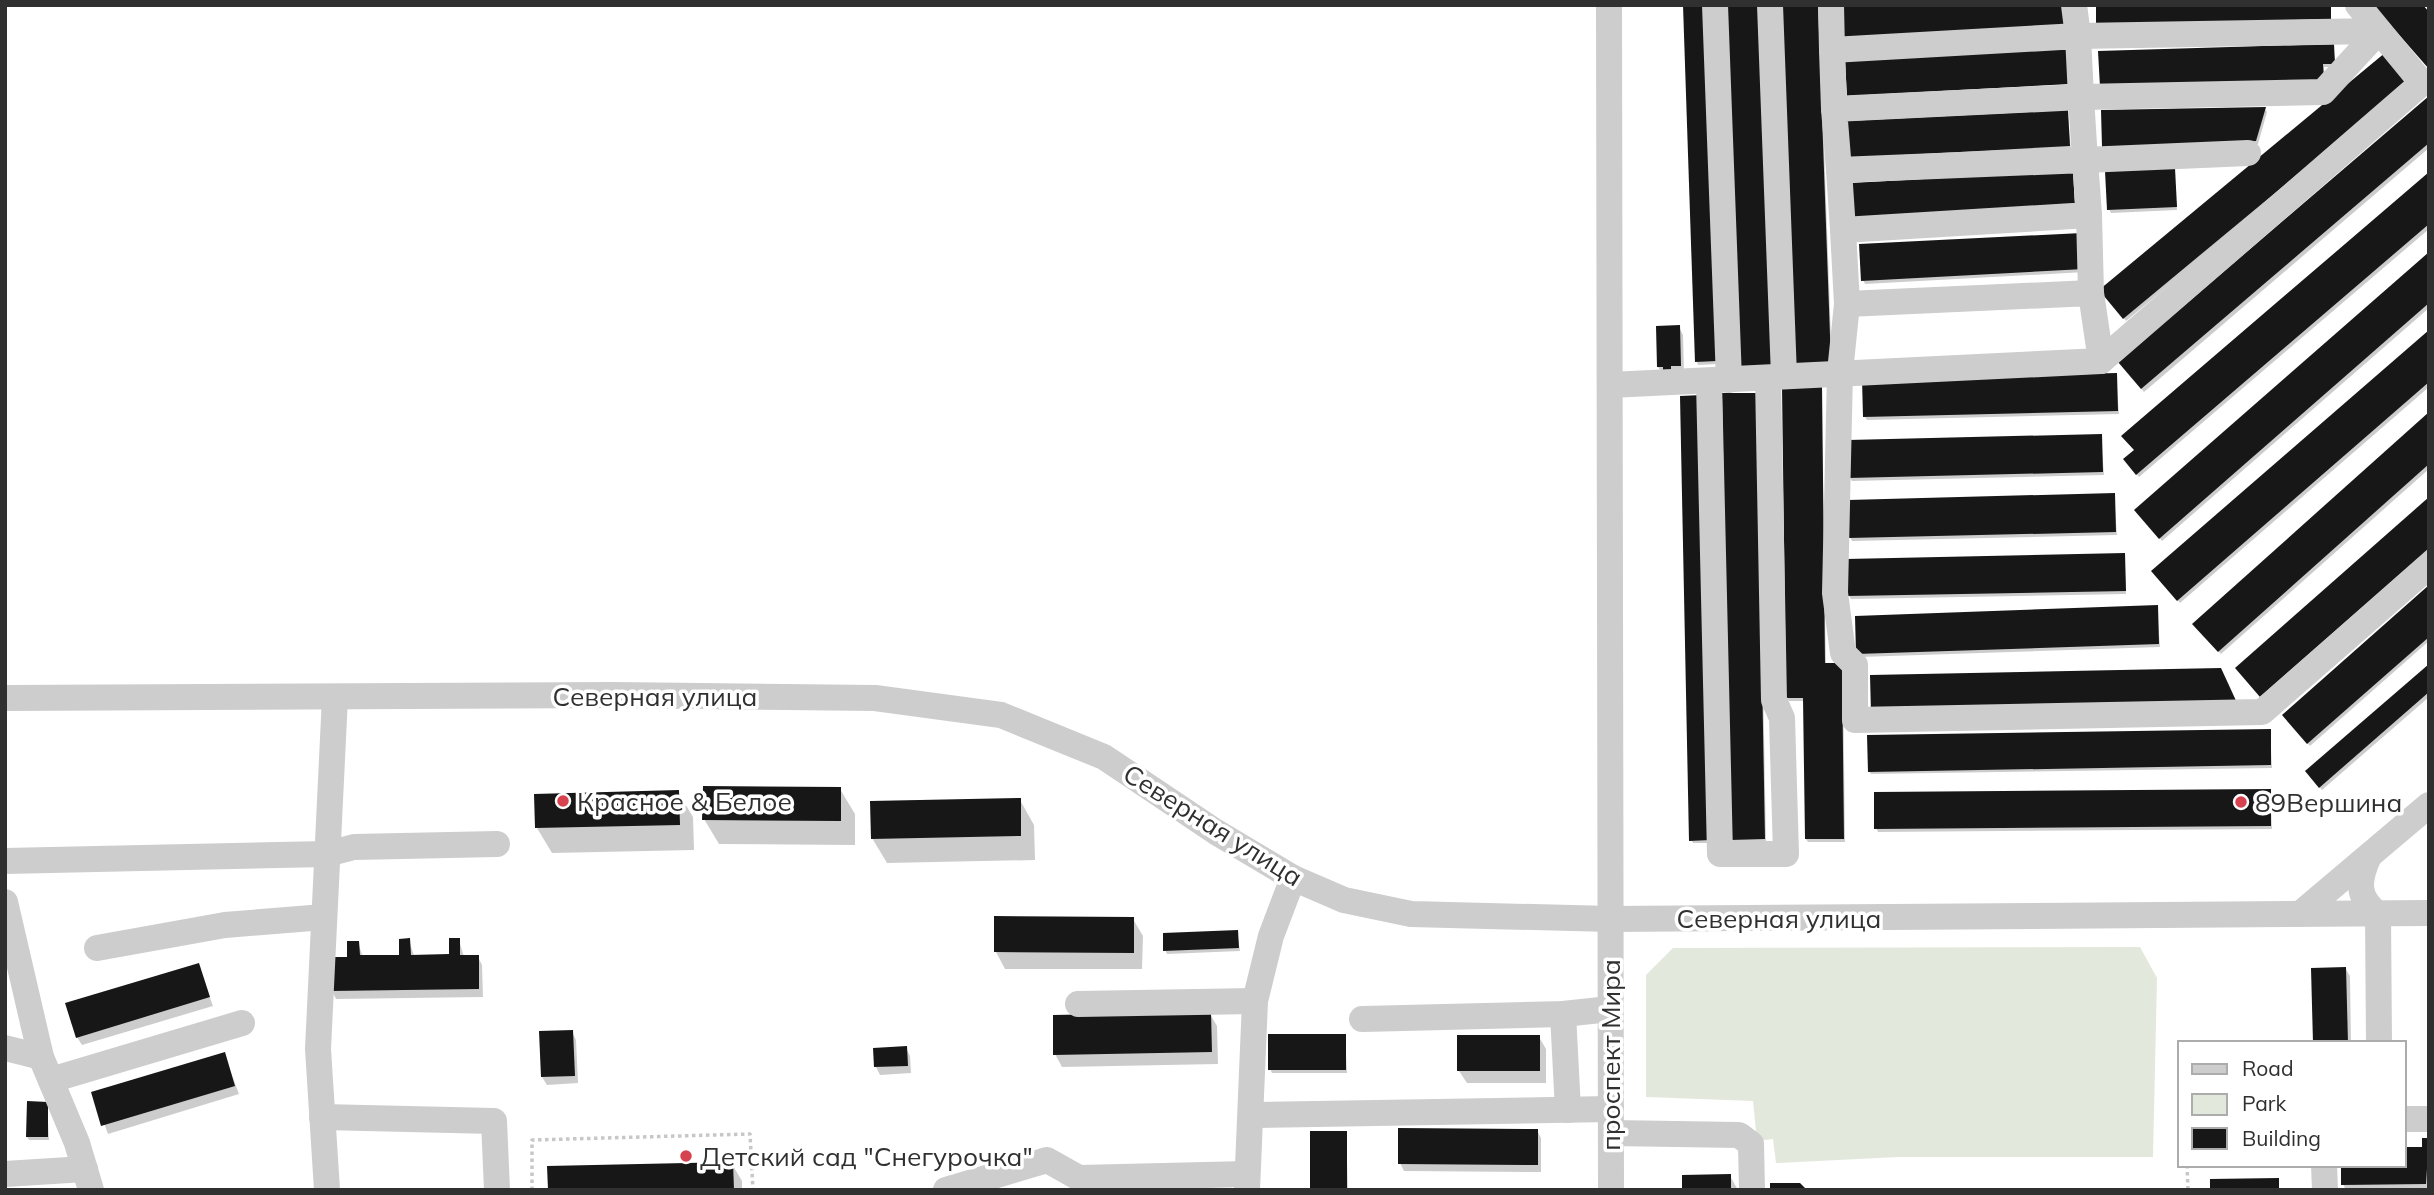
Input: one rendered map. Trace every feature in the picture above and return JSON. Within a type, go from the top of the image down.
[{"type":"street","name":"проспект Мира","points":[[1609,5],[1611,1190]]},
{"type":"street","points":[[1715,5],[1720,854],[1786,854],[1782,718],[1774,700],[1776,377],[1770,5]]},
{"type":"street","points":[[1830,5],[1847,304],[1840,372],[1835,593],[1843,653],[1855,665],[1855,720],[2262,712],[2429,566]]},
{"type":"street","points":[[2074,5],[2089,215],[2091,293],[2101,361]]},
{"type":"street","points":[[1610,385],[2101,361],[2422,83],[2358,5]]},
{"type":"street","points":[[1832,50],[2078,36],[2379,31]]},
{"type":"street","points":[[1834,109],[2081,97],[2323,92],[2379,31]]},
{"type":"street","points":[[1839,170],[2248,153]]},
{"type":"street","points":[[1843,230],[2089,215]]},
{"type":"street","points":[[1847,304],[2091,293]]},
{"type":"street","points":[[322,1188],[318,1049],[335,697]]},
{"type":"street","name":"Северная улица","points":[[5,698],[875,698],[1001,715],[1104,757],[1216,832],[1293,878],[1344,900],[1411,914],[1611,919],[2429,913]]},
{"type":"street","points":[[2300,914],[2429,805]]},
{"type":"street","points":[[5,861],[327,854],[354,847],[497,844]]},
{"type":"street","points":[[2369,856],[2360,881],[2360,892],[2369,907],[2378,914],[2379,1041]]},
{"type":"street","points":[[946,1190],[1047,1160],[1066,1180],[1079,1178],[1247,1182],[1255,1002],[1270,936],[1293,878]]},
{"type":"street","points":[[5,902],[46,1068],[88,1179],[5,1174]]},
{"type":"street","points":[[97,948],[225,925],[324,917]]},
{"type":"street","points":[[1078,1004],[1255,1002]]},
{"type":"street","points":[[1362,1018],[1563,1014],[1610,1009]]},
{"type":"street","points":[[1563,1014],[1568,1110]]},
{"type":"street","points":[[5,1048],[46,1068],[242,1023]]},
{"type":"street","points":[[1251,1115],[1568,1110],[1611,1121],[1739,1135],[1751,1144],[1752,1190]]},
{"type":"street","points":[[322,1117],[494,1121],[497,1190]]},
{"type":"street","points":[[2406,1119],[2429,1119]]},
{"type":"street","points":[[2324,1167],[2325,1190]]},
{"type":"path","points":[[532,1190],[532,1140],[750,1133],[753,1190]]},
{"type":"path","points":[[2187,1167],[2188,1190]]},
{"type":"green space","points":[[2140,947],[2157,978],[2153,1157],[1898,1157],[1776,1163],[1773,1139],[1757,1141],[1753,1101],[1646,1097],[1646,975],[1673,948]]},
{"type":"building","points":[[1683,5],[1706,5],[1717,361],[1695,362]]},
{"type":"building","points":[[1724,5],[1760,5],[1774,368],[1738,369]]},
{"type":"building","points":[[1779,5],[1818,5],[1831,363],[1792,365]]},
{"type":"building","points":[[1843,5],[2066,5],[2067,26],[1844,37]]},
{"type":"building","points":[[2096,5],[2331,5],[2331,19],[2096,26]]},
{"type":"building","points":[[2373,5],[2423,5],[2429,12],[2429,69]]},
{"type":"building","points":[[2334,44],[2335,64],[2323,64],[2324,80],[2100,87],[2098,51]]},
{"type":"building","points":[[2068,48],[2070,84],[1847,96],[1845,59]]},
{"type":"building","points":[[2386,52],[2410,81],[2123,319],[2099,290]]},
{"type":"building","points":[[2429,96],[2429,143],[2141,389],[2118,362]]},
{"type":"building","points":[[2266,107],[2256,141],[2102,147],[2101,110]]},
{"type":"building","points":[[2068,110],[2070,146],[1847,158],[1846,121]]},
{"type":"building","points":[[2175,168],[2177,207],[2107,210],[2105,171]]},
{"type":"building","points":[[2073,171],[2075,208],[1853,219],[1851,183]]},
{"type":"building","points":[[2429,172],[2429,224],[2136,475],[2123,459],[2134,450],[2121,436]]},
{"type":"building","points":[[2082,233],[2084,269],[1861,281],[1859,244]]},
{"type":"building","points":[[2429,252],[2429,303],[2159,539],[2134,510]]},
{"type":"building","points":[[1680,325],[1681,366],[1671,366],[1671,380],[1663,380],[1663,367],[1657,367],[1656,326]]},
{"type":"building","points":[[2429,330],[2429,382],[2177,601],[2151,571]]},
{"type":"building","points":[[2117,373],[2118,411],[1863,417],[1862,379]]},
{"type":"building","points":[[1822,385],[1825,663],[1842,663],[1844,839],[1805,839],[1803,698],[1786,698],[1782,386]]},
{"type":"building","points":[[1722,393],[1757,393],[1765,839],[1730,840]]},
{"type":"building","points":[[1702,395],[1710,840],[1689,841],[1680,396]]},
{"type":"building","points":[[2429,412],[2429,464],[2218,652],[2192,624]]},
{"type":"building","points":[[2102,434],[2103,472],[1848,478],[1848,440]]},
{"type":"building","points":[[2115,493],[2116,532],[1848,538],[1848,500]]},
{"type":"building","points":[[2429,497],[2429,548],[2260,697],[2235,668]]},
{"type":"building","points":[[2125,553],[2126,591],[1847,596],[1846,559]]},
{"type":"building","points":[[2429,585],[2429,637],[2307,744],[2282,715]]},
{"type":"building","points":[[2158,605],[2159,644],[1856,654],[1855,616]]},
{"type":"building","points":[[2429,664],[2429,692],[2319,788],[2305,771]]},
{"type":"building","points":[[2221,668],[2238,705],[1871,713],[1870,675]]},
{"type":"building","points":[[2271,729],[2271,765],[1868,772],[1867,735]]},
{"type":"building","points":[[703,786],[841,787],[841,821],[702,820]]},
{"type":"building","points":[[2271,789],[2271,826],[1874,829],[1874,792]]},
{"type":"building","points":[[679,790],[680,825],[535,828],[534,794]]},
{"type":"building","points":[[1021,798],[1021,836],[871,839],[870,801]]},
{"type":"building","points":[[994,916],[1134,917],[1134,953],[994,952]]},
{"type":"building","points":[[1238,930],[1239,948],[1163,951],[1163,933]]},
{"type":"building","points":[[410,938],[411,955],[449,954],[449,938],[460,938],[460,955],[479,955],[479,989],[330,991],[330,957],[347,957],[347,941],[359,941],[360,955],[399,955],[399,939]]},
{"type":"building","points":[[199,963],[210,997],[76,1038],[65,1003]]},
{"type":"building","points":[[2346,967],[2348,1041],[2313,1041],[2311,968]]},
{"type":"building","points":[[1211,1012],[1212,1052],[1053,1055],[1053,1015]]},
{"type":"building","points":[[573,1030],[575,1076],[541,1077],[539,1031]]},
{"type":"building","points":[[1268,1034],[1346,1034],[1346,1070],[1268,1070]]},
{"type":"building","points":[[1457,1035],[1540,1035],[1540,1071],[1457,1071]]},
{"type":"building","points":[[907,1046],[908,1066],[874,1067],[873,1048]]},
{"type":"building","points":[[225,1052],[235,1086],[101,1126],[91,1092]]},
{"type":"building","points":[[27,1101],[48,1102],[48,1137],[26,1137]]},
{"type":"building","points":[[1398,1128],[1538,1129],[1538,1165],[1398,1164]]},
{"type":"building","points":[[1310,1131],[1347,1131],[1347,1190],[1310,1190]]},
{"type":"building","points":[[2422,1138],[2429,1138],[2426,1184],[2341,1185],[2341,1167],[2406,1167],[2406,1147],[2422,1147]]},
{"type":"building","points":[[733,1162],[734,1190],[548,1190],[547,1166]]},
{"type":"building","points":[[1731,1174],[1731,1190],[1682,1190],[1682,1175]]},
{"type":"building","points":[[2279,1178],[2279,1190],[2210,1190],[2210,1179]]},
{"type":"building","points":[[1770,1183],[1800,1183],[1807,1190],[1770,1190]]},
{"type":"place","name":"Красное & Белое","points":[[563,801]]},
{"type":"place","name":"89Вершина","points":[[2241,802]]},
{"type":"place","name":"Детский сад \"Снегурочка\"","points":[[686,1156]]}]
